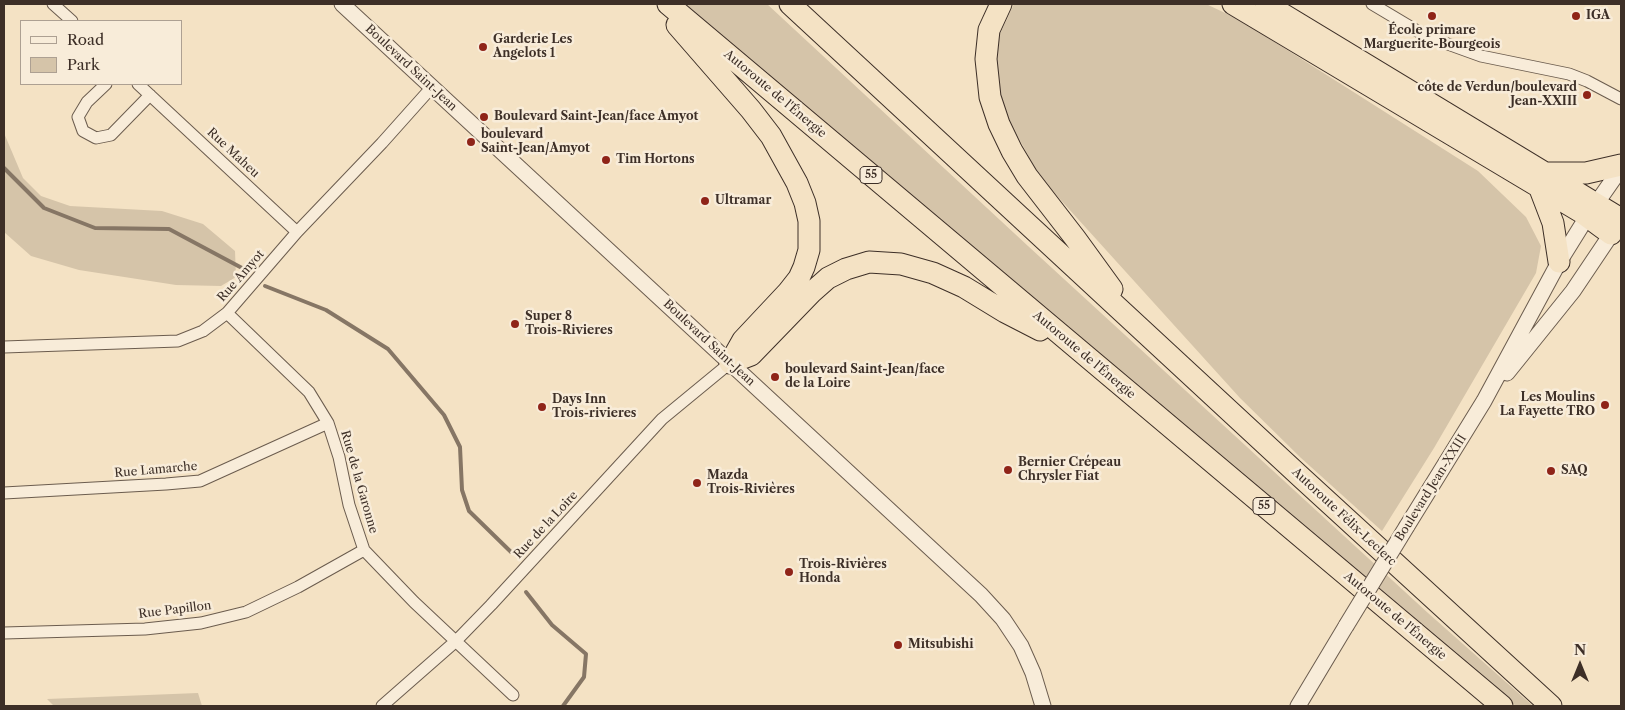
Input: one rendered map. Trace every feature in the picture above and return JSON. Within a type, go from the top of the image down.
[{"type":"highway","points":[[659,4],[768,132],[793,174],[808,214],[809,248],[802,272],[790,290],[743,340],[730,363]]},
{"type":"highway","name":"Autoroute de l'Énergie","points":[[668,4],[1502,706]]},
{"type":"highway","points":[[790,4],[1138,326]]},
{"type":"highway","points":[[1001,4],[989,30],[986,59],[990,97],[999,124],[1027,176],[1075,238],[1138,326]]},
{"type":"highway","points":[[1233,4],[1544,181],[1621,167]]},
{"type":"highway","points":[[1266,4],[1618,228]]},
{"type":"highway","points":[[1544,181],[1559,262]]},
{"type":"highway","points":[[730,363],[751,355],[828,278],[852,266],[876,262],[909,265],[940,276],[973,292],[1005,312],[1074,346]]},
{"type":"highway","name":"Autoroute Félix-Leclerc","points":[[1138,326],[1551,706]]},
{"type":"highway","points":[[1453,665],[1486,706]]},
{"type":"street","points":[[53,4],[71,20]]},
{"type":"street","name":"Boulevard Saint-Jean","points":[[342,4],[989,604],[1008,627],[1024,653],[1036,679],[1043,706]]},
{"type":"street","points":[[1372,4],[1419,32],[1453,46],[1496,60],[1569,74],[1621,99]]},
{"type":"street","points":[[105,85],[87,102],[78,117],[83,131],[96,138],[111,135],[150,95]]},
{"type":"street","name":"Rue Maheu","points":[[139,85],[297,232]]},
{"type":"street","name":"Rue Amyot","points":[[4,347],[178,341],[203,331],[227,313],[297,232],[382,144],[432,87]]},
{"type":"street","name":"Boulevard Jean-XXIII","points":[[1298,705],[1484,401],[1559,262],[1621,167]]},
{"type":"street","name":"Boulevard Jean-XXIII","points":[[1484,401],[1573,291],[1618,228]]},
{"type":"street","name":"Rue de la Garonne","points":[[227,313],[309,392],[328,423],[339,457],[349,505],[364,550],[414,602],[513,695]]},
{"type":"street","name":"Rue de la Loire","points":[[382,706],[456,641],[662,419],[730,363]]},
{"type":"street","name":"Rue Lamarche","points":[[4,493],[200,481],[328,423]]},
{"type":"street","name":"Rue Papillon","points":[[4,633],[145,628],[201,623],[246,612],[364,550]]},
{"type":"green space","points":[[684,4],[767,4],[1428,613],[1533,706],[1516,706]]},
{"type":"green space","points":[[1014,4],[1206,4],[1240,20],[1478,171],[1526,217],[1541,246],[1536,273],[1434,448],[1382,531],[1301,458],[1240,398],[1039,176],[1006,114],[996,75],[999,36]]},
{"type":"green space","points":[[4,133],[23,178],[41,196],[70,206],[162,211],[203,224],[235,251],[236,277],[221,286],[176,285],[79,270],[31,256],[4,232]]},
{"type":"green space","points":[[198,693],[202,706],[54,706],[47,699]]},
{"type":"waterway","points":[[4,168],[44,208],[95,228],[169,229],[242,268]]},
{"type":"waterway","points":[[265,286],[326,310],[388,349],[444,415],[460,447],[462,490],[469,511],[511,552]]},
{"type":"waterway","points":[[526,592],[552,625],[586,654],[584,677],[563,706]]},
{"type":"place","name":"École primare Marguerite-Bourgeois","points":[[1432,16]]},
{"type":"place","name":"IGA","points":[[1576,16]]},
{"type":"place","name":"Garderie Les Angelots 1","points":[[483,47]]},
{"type":"place","name":"côte de Verdun/boulevard Jean-XXIII","points":[[1587,95]]},
{"type":"place","name":"Boulevard Saint-Jean/face Amyot","points":[[484,117]]},
{"type":"place","name":"boulevard Saint-Jean/Amyot","points":[[471,142]]},
{"type":"place","name":"Tim Hortons","points":[[606,160]]},
{"type":"place","name":"Ultramar","points":[[705,201]]},
{"type":"place","name":"Super 8 Trois-Rivieres","points":[[515,324]]},
{"type":"place","name":"boulevard Saint-Jean/face de la Loire","points":[[775,377]]},
{"type":"place","name":"Les Moulins La Fayette TRO","points":[[1605,405]]},
{"type":"place","name":"Days Inn Trois-rivieres","points":[[542,407]]},
{"type":"place","name":"Bernier Crépeau Chrysler Fiat","points":[[1008,470]]},
{"type":"place","name":"SAQ","points":[[1551,471]]},
{"type":"place","name":"Mazda Trois-Rivières","points":[[697,483]]},
{"type":"place","name":"Trois-Rivières Honda","points":[[789,572]]},
{"type":"place","name":"Mitsubishi","points":[[898,645]]}]
